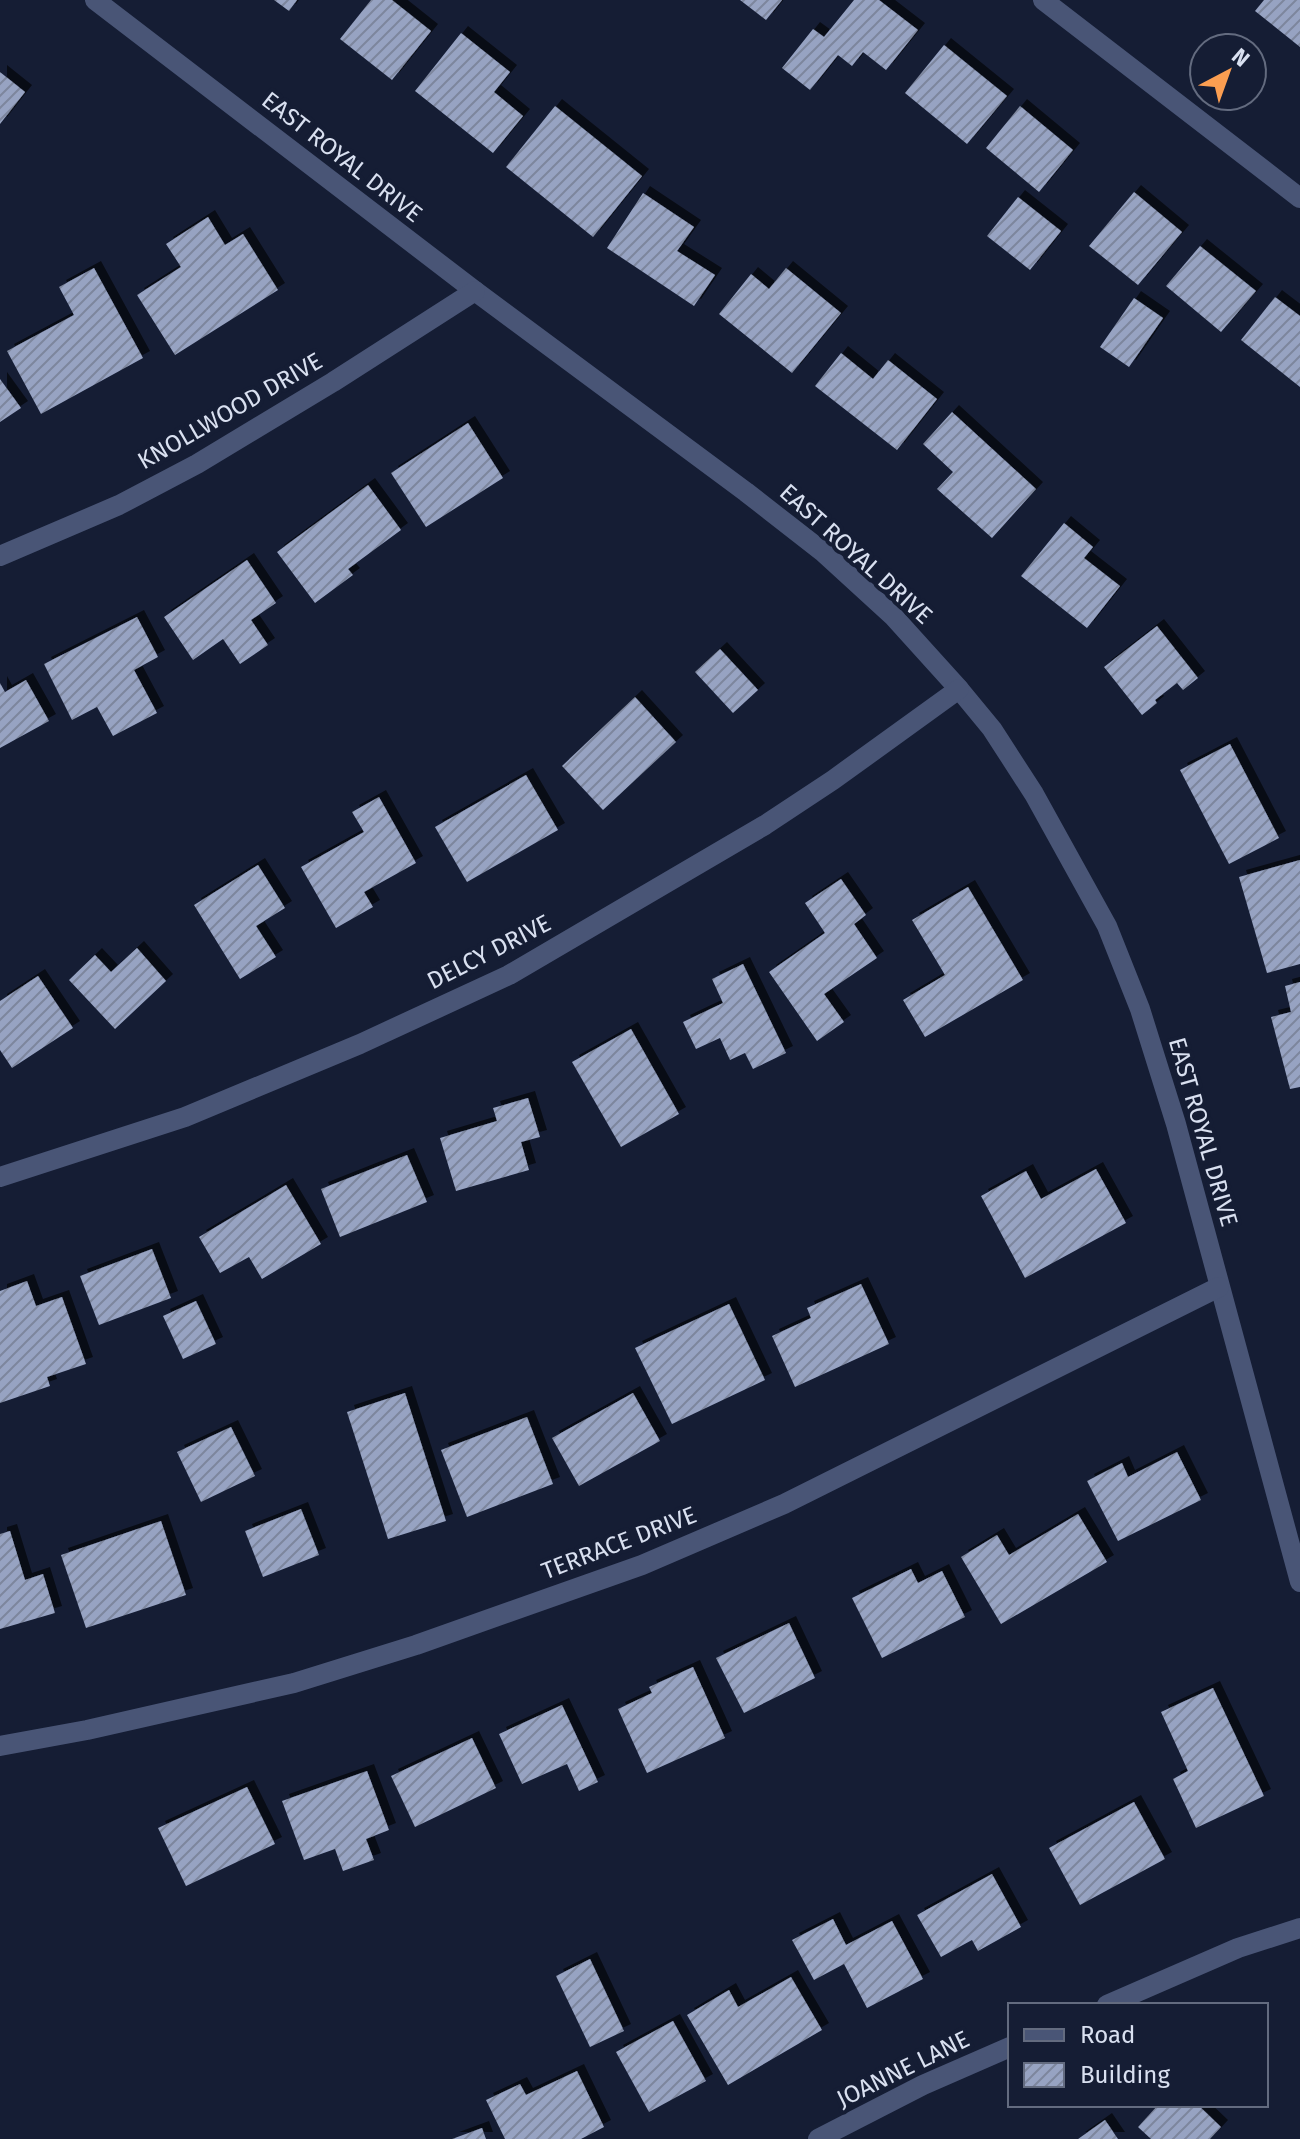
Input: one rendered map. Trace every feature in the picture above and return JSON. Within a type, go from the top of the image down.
[{"type":"street","name":"EAST ROYAL DRIVE","points":[[95,0],[823,552],[893,616],[992,729],[1034,794],[1107,926],[1140,1009],[1176,1124],[1300,1582]]},
{"type":"street","points":[[1043,0],[1300,198]]},
{"type":"street","name":"KNOLLWOOD DRIVE","points":[[0,556],[119,505],[197,464],[475,291]]},
{"type":"street","name":"DELCY DRIVE","points":[[0,1177],[185,1117],[360,1044],[509,975],[765,825],[959,689]]},
{"type":"street","name":"TERRACE DRIVE","points":[[0,1746],[87,1730],[294,1683],[416,1645],[642,1565],[784,1504],[1219,1287]]},
{"type":"street","points":[[1112,2003],[1238,1948],[1300,1928]]},
{"type":"street","name":"JOANNE LANE","points":[[818,2139],[923,2085],[1008,2048]]},
{"type":"building","points":[[274,0],[297,0],[289,11]]},
{"type":"building","points":[[371,0],[392,0],[431,31],[392,80],[340,39]]},
{"type":"building","points":[[740,0],[782,0],[766,20]]},
{"type":"building","points":[[854,0],[879,0],[918,30],[886,70],[863,52],[852,66],[838,55],[810,90],[782,68],[813,29],[824,37]]},
{"type":"building","points":[[1264,0],[1300,0],[1300,47],[1255,11]]},
{"type":"building","points":[[461,33],[510,72],[494,92],[523,116],[493,153],[415,91]]},
{"type":"building","points":[[944,45],[1007,96],[967,144],[905,93]]},
{"type":"building","points":[[0,72],[25,92],[0,124]]},
{"type":"building","points":[[555,106],[642,176],[593,237],[506,167]]},
{"type":"building","points":[[1020,106],[1073,150],[1039,192],[986,148]]},
{"type":"building","points":[[1134,192],[1182,232],[1138,285],[1089,246]]},
{"type":"building","points":[[643,193],[694,227],[677,251],[715,275],[694,306],[607,248]]},
{"type":"building","points":[[1018,197],[1061,231],[1030,270],[987,236]]},
{"type":"building","points":[[208,217],[225,245],[243,234],[278,290],[175,355],[137,295],[181,267],[166,244]]},
{"type":"building","points":[[1200,246],[1256,291],[1221,332],[1166,286]]},
{"type":"building","points":[[94,268],[143,358],[41,414],[7,351],[74,315],[59,287]]},
{"type":"building","points":[[786,268],[841,313],[792,373],[719,314],[751,274],[769,289]]},
{"type":"building","points":[[1275,297],[1300,316],[1300,387],[1241,340]]},
{"type":"building","points":[[1134,298],[1163,318],[1129,367],[1100,347]]},
{"type":"building","points":[[841,353],[873,379],[888,360],[937,399],[897,450],[815,386]]},
{"type":"building","points":[[0,379],[21,408],[0,422]]},
{"type":"building","points":[[952,412],[1036,489],[992,538],[937,489],[953,472],[923,444]]},
{"type":"building","points":[[468,423],[503,478],[426,527],[391,473]]},
{"type":"building","points":[[368,485],[401,530],[348,569],[353,575],[315,603],[277,552]]},
{"type":"building","points":[[1064,523],[1093,547],[1084,558],[1120,586],[1087,628],[1021,576]]},
{"type":"building","points":[[247,560],[276,603],[251,620],[268,645],[240,664],[223,639],[193,660],[164,617]]},
{"type":"building","points":[[137,617],[158,657],[134,670],[157,713],[113,736],[97,707],[72,720],[44,664]]},
{"type":"building","points":[[1157,626],[1198,678],[1183,690],[1177,683],[1142,715],[1104,667]]},
{"type":"building","points":[[720,649],[758,690],[733,713],[695,672]]},
{"type":"building","points":[[26,680],[49,721],[0,748],[0,683],[5,692]]},
{"type":"building","points":[[635,697],[676,742],[603,810],[562,766]]},
{"type":"building","points":[[1230,744],[1279,838],[1229,864],[1180,770]]},
{"type":"building","points":[[526,775],[558,830],[467,882],[435,827]]},
{"type":"building","points":[[379,797],[416,863],[364,892],[373,907],[336,928],[301,867],[364,832],[352,812]]},
{"type":"building","points":[[1300,860],[1300,964],[1267,973],[1239,877]]},
{"type":"building","points":[[258,865],[285,908],[256,926],[276,957],[240,979],[194,905]]},
{"type":"building","points":[[841,879],[866,915],[854,924],[877,958],[824,994],[844,1022],[817,1041],[769,972],[825,933],[805,903]]},
{"type":"building","points":[[968,887],[1023,980],[925,1037],[903,1000],[945,975],[912,920]]},
{"type":"building","points":[[137,948],[166,981],[115,1029],[69,980],[95,955],[111,972]]},
{"type":"building","points":[[743,964],[786,1053],[753,1069],[745,1053],[730,1060],[720,1038],[696,1049],[683,1022],[723,1003],[712,979]]},
{"type":"building","points":[[38,976],[73,1028],[12,1068],[0,1050],[0,1001]]},
{"type":"building","points":[[1300,982],[1300,1087],[1290,1089],[1271,1017],[1291,1012],[1285,986]]},
{"type":"building","points":[[631,1029],[679,1114],[621,1147],[572,1062]]},
{"type":"building","points":[[528,1098],[540,1137],[521,1142],[529,1170],[456,1191],[440,1138],[497,1121],[493,1108]]},
{"type":"building","points":[[407,1155],[427,1202],[340,1237],[321,1189]]},
{"type":"building","points":[[1096,1169],[1126,1223],[1025,1278],[981,1196],[1026,1171],[1041,1199]]},
{"type":"building","points":[[286,1185],[321,1244],[262,1279],[249,1257],[220,1273],[199,1237]]},
{"type":"building","points":[[152,1249],[171,1298],[99,1325],[80,1276]]},
{"type":"building","points":[[27,1281],[36,1306],[62,1297],[86,1364],[47,1377],[50,1386],[0,1403],[0,1291]]},
{"type":"building","points":[[861,1284],[889,1344],[795,1387],[772,1336],[811,1318],[807,1308]]},
{"type":"building","points":[[196,1301],[216,1344],[183,1359],[163,1316]]},
{"type":"building","points":[[729,1304],[765,1380],[672,1424],[635,1348]]},
{"type":"building","points":[[405,1393],[446,1521],[388,1539],[347,1412]]},
{"type":"building","points":[[633,1393],[660,1441],[579,1486],[552,1438]]},
{"type":"building","points":[[527,1417],[553,1484],[467,1517],[441,1450]]},
{"type":"building","points":[[231,1427],[255,1476],[201,1502],[177,1452]]},
{"type":"building","points":[[1177,1452],[1201,1500],[1118,1541],[1087,1481],[1122,1463],[1128,1477]]},
{"type":"building","points":[[301,1509],[319,1555],[263,1577],[245,1531]]},
{"type":"building","points":[[1078,1514],[1107,1562],[1001,1624],[961,1557],[997,1535],[1009,1555]]},
{"type":"building","points":[[161,1521],[186,1595],[86,1628],[61,1555]]},
{"type":"building","points":[[10,1531],[25,1580],[43,1574],[55,1613],[0,1629],[0,1534]]},
{"type":"building","points":[[911,1569],[918,1583],[942,1571],[965,1617],[882,1658],[852,1598]]},
{"type":"building","points":[[789,1623],[815,1678],[744,1713],[716,1658]]},
{"type":"building","points":[[693,1667],[725,1738],[647,1773],[618,1709],[652,1693],[649,1687]]},
{"type":"building","points":[[1213,1688],[1264,1796],[1196,1828],[1173,1779],[1188,1771],[1161,1712]]},
{"type":"building","points":[[562,1705],[598,1782],[579,1791],[567,1764],[522,1784],[499,1734]]},
{"type":"building","points":[[472,1738],[496,1788],[415,1827],[391,1776]]},
{"type":"building","points":[[367,1771],[389,1830],[366,1839],[374,1860],[343,1871],[335,1849],[304,1860],[282,1801]]},
{"type":"building","points":[[247,1787],[275,1844],[186,1886],[158,1828]]},
{"type":"building","points":[[1134,1802],[1165,1859],[1080,1905],[1049,1848]]},
{"type":"building","points":[[992,1874],[1021,1927],[978,1951],[972,1940],[941,1957],[917,1915]]},
{"type":"building","points":[[833,1919],[846,1945],[892,1921],[923,1979],[867,2008],[844,1964],[814,1980],[792,1940]]},
{"type":"building","points":[[590,1959],[624,2031],[590,2047],[556,1976]]},
{"type":"building","points":[[791,1977],[822,2030],[728,2085],[687,2015],[729,1990],[738,2007]]},
{"type":"building","points":[[673,2021],[706,2081],[649,2112],[616,2052]]},
{"type":"building","points":[[577,2071],[604,2127],[581,2139],[505,2139],[486,2100],[520,2084],[526,2095]]},
{"type":"building","points":[[1156,2107],[1200,2107],[1221,2127],[1210,2139],[1151,2139],[1138,2127]]},
{"type":"building","points":[[1105,2120],[1118,2139],[1078,2139]]},
{"type":"building","points":[[482,2128],[486,2139],[452,2139]]}]
